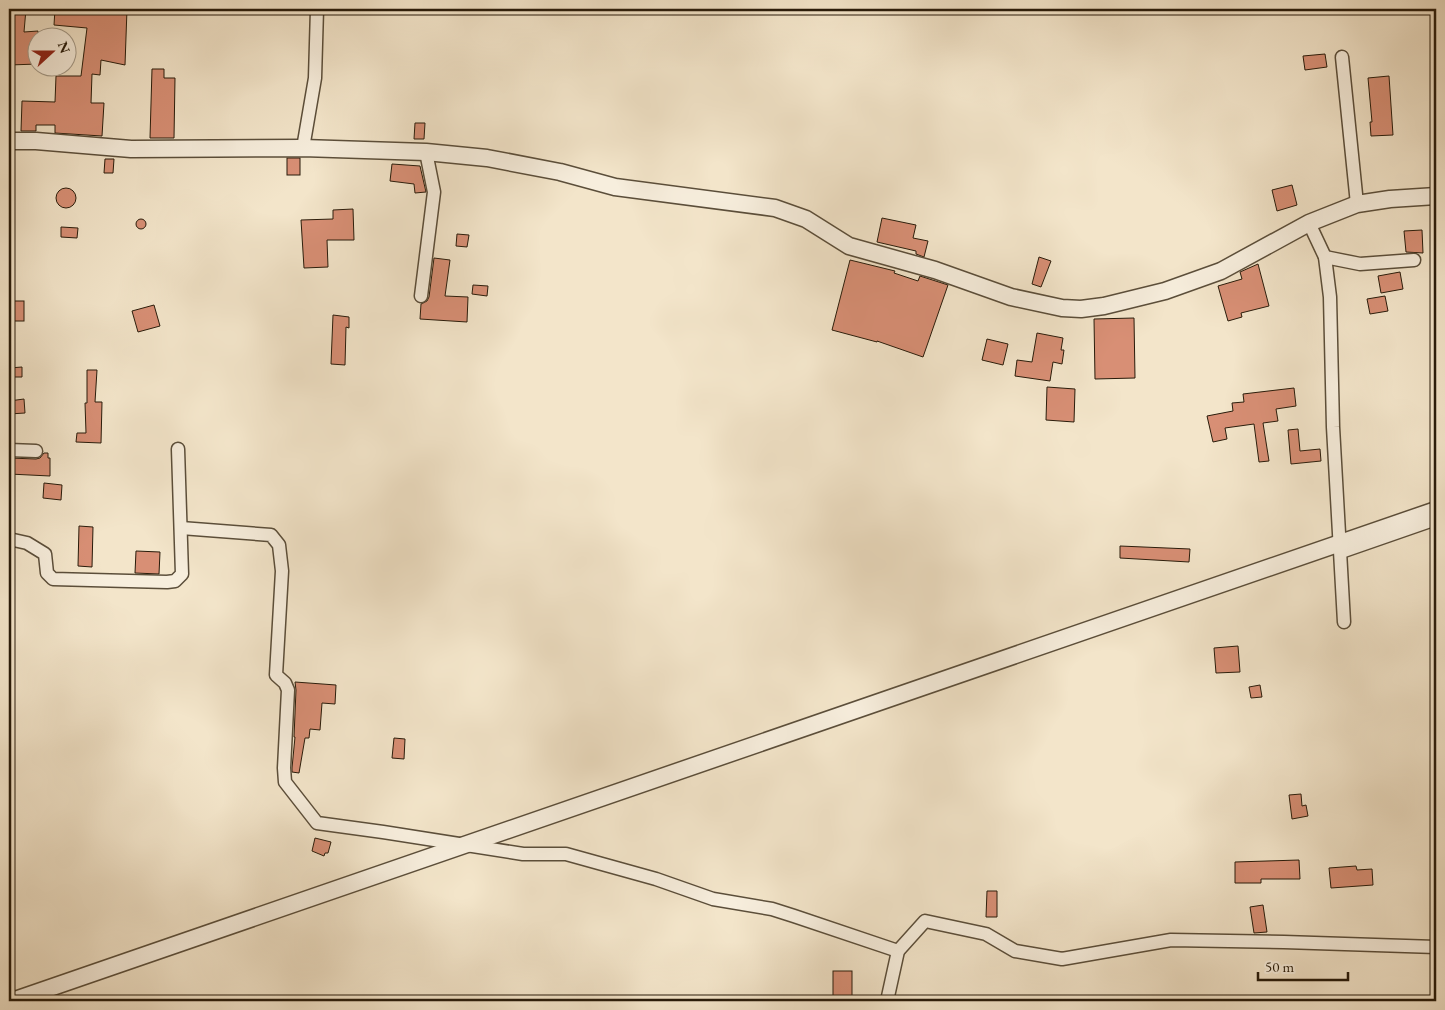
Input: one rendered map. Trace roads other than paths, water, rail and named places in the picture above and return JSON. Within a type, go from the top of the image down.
[{"type":"street","points":[[303,148],[315,78],[316,9]]},
{"type":"street","points":[[1342,57],[1357,204]]},
{"type":"street","points":[[9,141],[36,141],[131,149],[303,148],[426,152],[487,158],[560,172],[615,187],[775,208],[806,219],[849,246],[935,270],[1011,297],[1062,308],[1081,309],[1104,306],[1165,291],[1221,271],[1309,223],[1357,204],[1390,199],[1436,196]]},
{"type":"street","points":[[421,296],[434,192],[426,152]]},
{"type":"street","points":[[1309,223],[1325,257],[1330,297],[1333,427],[1344,622]]},
{"type":"street","points":[[1325,257],[1360,264],[1414,260]]},
{"type":"street","points":[[9,539],[27,543],[45,554],[47,573],[53,579],[175,581],[182,574],[178,449]]},
{"type":"street","points":[[9,450],[36,450]]},
{"type":"street","points":[[1340,548],[1436,510]]},
{"type":"street","points":[[12,1001],[1340,548],[1436,519]]},
{"type":"street","points":[[181,528],[271,535],[279,546],[282,571],[276,675],[285,683],[288,690],[285,782],[308,814],[317,823],[523,854],[566,854],[656,879],[713,899],[794,916],[898,951]]},
{"type":"street","points":[[887,1001],[898,951],[925,921],[986,934],[1014,951],[1062,959],[1171,940],[1436,947]]}]
